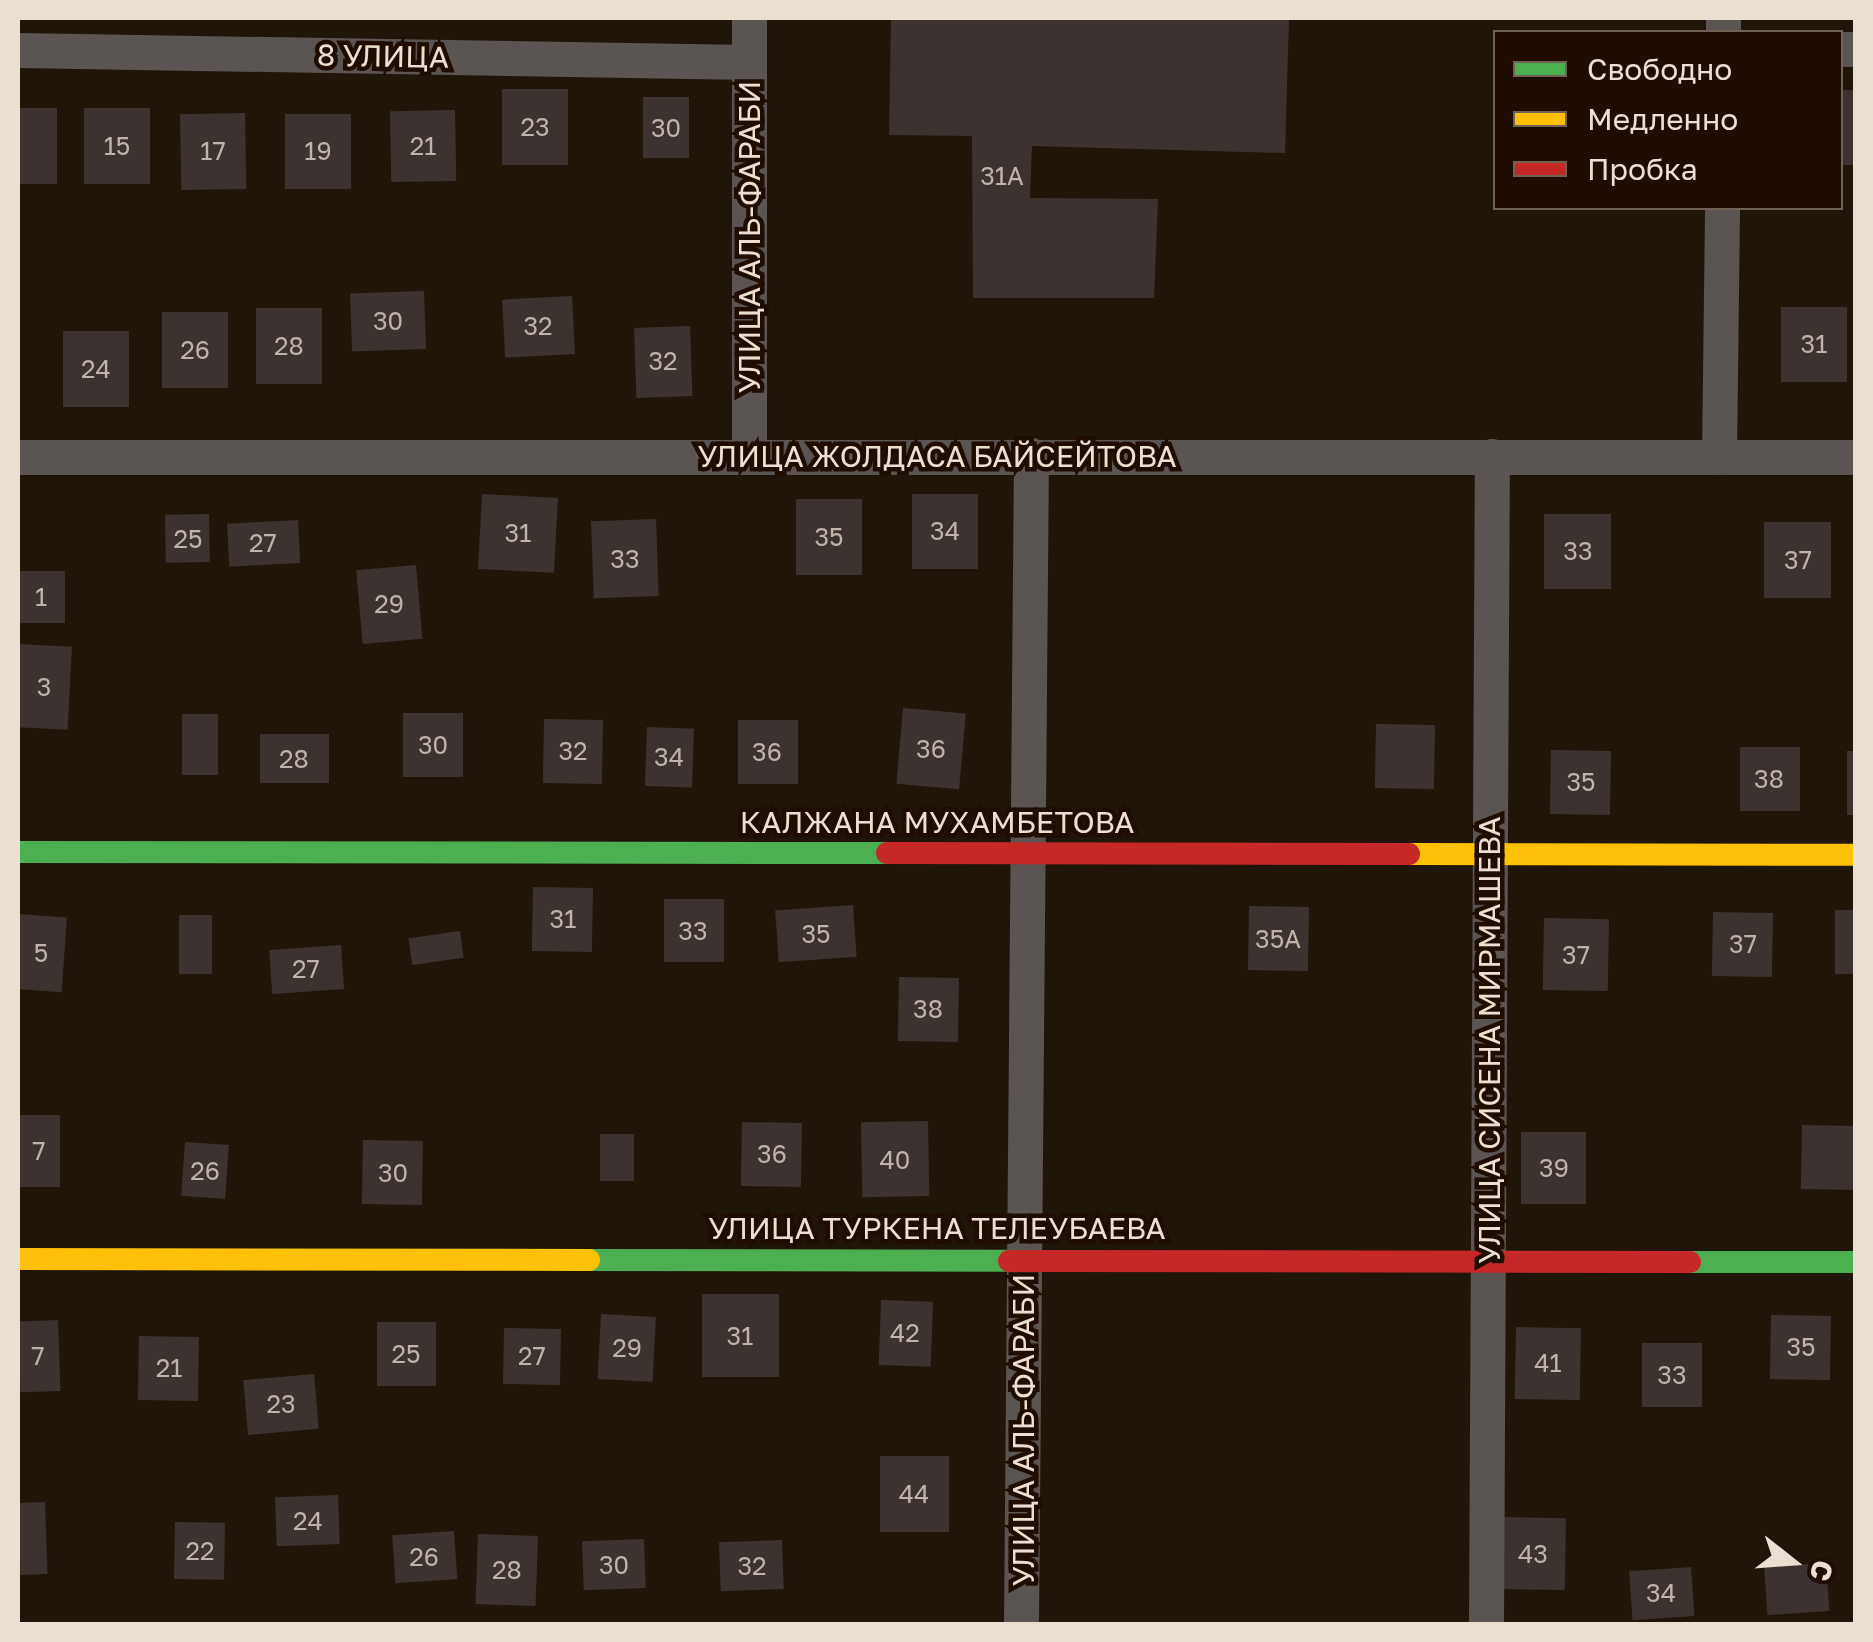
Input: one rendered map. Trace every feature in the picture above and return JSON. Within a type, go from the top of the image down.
[{"type":"street","name":"УЛИЦА АЛЬ-ФАРАБИ","points":[[748,18],[749,458]]},
{"type":"street","name":"8 УЛИЦА","points":[[18,50],[749,62]]},
{"type":"street","points":[[1720,457],[1722,210]]},
{"type":"street","name":"УЛИЦА АЛЬ-ФАРАБИ","points":[[1021,1624],[1032,454]]},
{"type":"street","name":"УЛИЦА ЖОЛДАСА БАЙСЕЙТОВА","points":[[18,456],[749,458],[1032,454],[1856,458]]},
{"type":"street","name":"УЛИЦА СИСЕНА МИРМАШЕВА","points":[[1486,1624],[1492,456]]},
{"type":"street","name":"КАЛЖАНА МУХАМБЕТОВА","points":[[18,852],[1856,855]]},
{"type":"street","name":"УЛИЦА ТУРКЕНА ТЕЛЕУБАЕВА","points":[[18,1259],[1024,1257],[1856,1262]]},
{"type":"building","points":[[891,18],[1289,18],[1285,153],[1032,146],[1030,198],[1158,199],[1154,298],[973,298],[972,136],[889,135]]},
{"type":"building","points":[[502,89],[568,89],[568,165],[502,165]]},
{"type":"building","points":[[1843,90],[1856,90],[1856,165],[1843,165]]},
{"type":"building","points":[[643,97],[689,97],[689,158],[643,158]]},
{"type":"building","points":[[18,108],[57,108],[57,184],[18,184]]},
{"type":"building","points":[[84,108],[150,108],[150,184],[84,184]]},
{"type":"building","points":[[455,110],[456,181],[391,182],[390,111]]},
{"type":"building","points":[[245,113],[246,189],[181,190],[180,114]]},
{"type":"building","points":[[285,114],[351,114],[351,189],[285,189]]},
{"type":"building","points":[[424,291],[426,349],[352,352],[350,294]]},
{"type":"building","points":[[572,296],[575,354],[505,358],[502,300]]},
{"type":"building","points":[[1781,307],[1847,307],[1847,382],[1781,382]]},
{"type":"building","points":[[256,308],[322,308],[322,384],[256,384]]},
{"type":"building","points":[[162,312],[228,312],[228,388],[162,388]]},
{"type":"building","points":[[690,326],[692,396],[636,398],[634,328]]},
{"type":"building","points":[[63,331],[129,331],[129,407],[63,407]]},
{"type":"building","points":[[482,494],[558,498],[554,573],[478,569]]},
{"type":"building","points":[[912,494],[978,494],[978,569],[912,569]]},
{"type":"building","points":[[796,499],[862,499],[862,575],[796,575]]},
{"type":"building","points":[[209,514],[210,562],[166,563],[165,515]]},
{"type":"building","points":[[1544,514],[1611,514],[1611,589],[1544,589]]},
{"type":"building","points":[[656,519],[659,596],[594,598],[591,521]]},
{"type":"building","points":[[298,520],[300,563],[229,567],[227,524]]},
{"type":"building","points":[[1764,522],[1831,522],[1831,598],[1764,598]]},
{"type":"building","points":[[416,565],[422,639],[363,644],[356,570]]},
{"type":"building","points":[[18,571],[65,571],[65,623],[18,623]]},
{"type":"building","points":[[18,644],[72,647],[68,730],[18,727]]},
{"type":"building","points":[[903,708],[966,713],[959,789],[896,784]]},
{"type":"building","points":[[403,713],[463,713],[463,777],[403,777]]},
{"type":"building","points":[[182,714],[218,714],[218,775],[182,775]]},
{"type":"building","points":[[544,719],[603,720],[602,784],[543,783]]},
{"type":"building","points":[[738,720],[798,720],[798,784],[738,784]]},
{"type":"building","points":[[1376,724],[1435,725],[1434,789],[1375,788]]},
{"type":"building","points":[[647,727],[694,729],[692,788],[645,786]]},
{"type":"building","points":[[260,734],[329,734],[329,783],[260,783]]},
{"type":"building","points":[[1740,747],[1800,747],[1800,811],[1740,811]]},
{"type":"building","points":[[1551,750],[1611,751],[1610,815],[1550,814]]},
{"type":"building","points":[[1847,751],[1856,751],[1856,815],[1847,815]]},
{"type":"building","points":[[533,887],[593,888],[592,952],[532,951]]},
{"type":"building","points":[[664,899],[724,899],[724,962],[664,962]]},
{"type":"building","points":[[853,905],[857,957],[779,962],[775,910]]},
{"type":"building","points":[[1249,906],[1309,907],[1308,971],[1248,970]]},
{"type":"building","points":[[1835,910],[1856,910],[1856,974],[1835,974]]},
{"type":"building","points":[[1713,912],[1773,913],[1772,977],[1712,976]]},
{"type":"building","points":[[18,914],[67,917],[62,992],[18,989]]},
{"type":"building","points":[[179,915],[212,915],[212,974],[179,974]]},
{"type":"building","points":[[1544,918],[1609,919],[1608,991],[1543,990]]},
{"type":"building","points":[[460,931],[464,958],[412,965],[409,938]]},
{"type":"building","points":[[341,945],[344,989],[272,994],[269,950]]},
{"type":"building","points":[[899,977],[959,978],[958,1042],[898,1041]]},
{"type":"building","points":[[18,1115],[60,1115],[60,1187],[18,1187]]},
{"type":"building","points":[[928,1121],[929,1196],[862,1197],[861,1122]]},
{"type":"building","points":[[742,1122],[802,1123],[801,1187],[741,1186]]},
{"type":"building","points":[[1802,1125],[1856,1126],[1855,1190],[1801,1189]]},
{"type":"building","points":[[1521,1132],[1586,1132],[1586,1204],[1521,1204]]},
{"type":"building","points":[[600,1134],[634,1134],[634,1181],[600,1181]]},
{"type":"building","points":[[363,1140],[423,1141],[422,1205],[362,1204]]},
{"type":"building","points":[[185,1142],[229,1145],[225,1199],[181,1196]]},
{"type":"building","points":[[702,1294],[779,1294],[779,1377],[702,1377]]},
{"type":"building","points":[[881,1300],[933,1302],[931,1367],[879,1365]]},
{"type":"building","points":[[601,1314],[656,1317],[653,1382],[598,1379]]},
{"type":"building","points":[[1771,1315],[1831,1316],[1830,1380],[1770,1379]]},
{"type":"building","points":[[58,1320],[60,1391],[21,1392],[18,1321]]},
{"type":"building","points":[[377,1322],[436,1322],[436,1386],[377,1386]]},
{"type":"building","points":[[1516,1327],[1581,1328],[1580,1400],[1515,1399]]},
{"type":"building","points":[[504,1328],[561,1329],[560,1385],[503,1384]]},
{"type":"building","points":[[139,1336],[199,1337],[198,1401],[138,1400]]},
{"type":"building","points":[[1642,1343],[1702,1343],[1702,1407],[1642,1407]]},
{"type":"building","points":[[314,1374],[319,1429],[248,1435],[243,1380]]},
{"type":"building","points":[[880,1456],[949,1456],[949,1532],[880,1532]]},
{"type":"building","points":[[338,1495],[340,1544],[277,1546],[275,1497]]},
{"type":"building","points":[[45,1502],[48,1574],[21,1575],[18,1503]]},
{"type":"building","points":[[1501,1517],[1566,1518],[1565,1590],[1500,1589]]},
{"type":"building","points":[[175,1522],[225,1523],[224,1580],[174,1579]]},
{"type":"building","points":[[454,1531],[457,1579],[395,1583],[392,1535]]},
{"type":"building","points":[[478,1534],[538,1536],[536,1606],[476,1604]]},
{"type":"building","points":[[644,1539],[646,1588],[584,1590],[582,1541]]},
{"type":"building","points":[[782,1540],[784,1589],[721,1591],[719,1542]]},
{"type":"building","points":[[1826,1563],[1829,1611],[1767,1615],[1764,1567]]},
{"type":"building","points":[[1691,1567],[1694,1616],[1633,1620],[1629,1571]]},
{"type":"traffic: fast","points":[[18,852],[887,853]]},
{"type":"traffic: fast","points":[[589,1260],[1009,1261]]},
{"type":"traffic: fast","points":[[1690,1262],[1856,1262]]},
{"type":"traffic: slow","points":[[1409,854],[1856,855]]},
{"type":"traffic: slow","points":[[18,1259],[589,1260]]},
{"type":"traffic: jam","points":[[887,853],[1409,854]]},
{"type":"traffic: jam","points":[[1009,1261],[1690,1262]]}]
